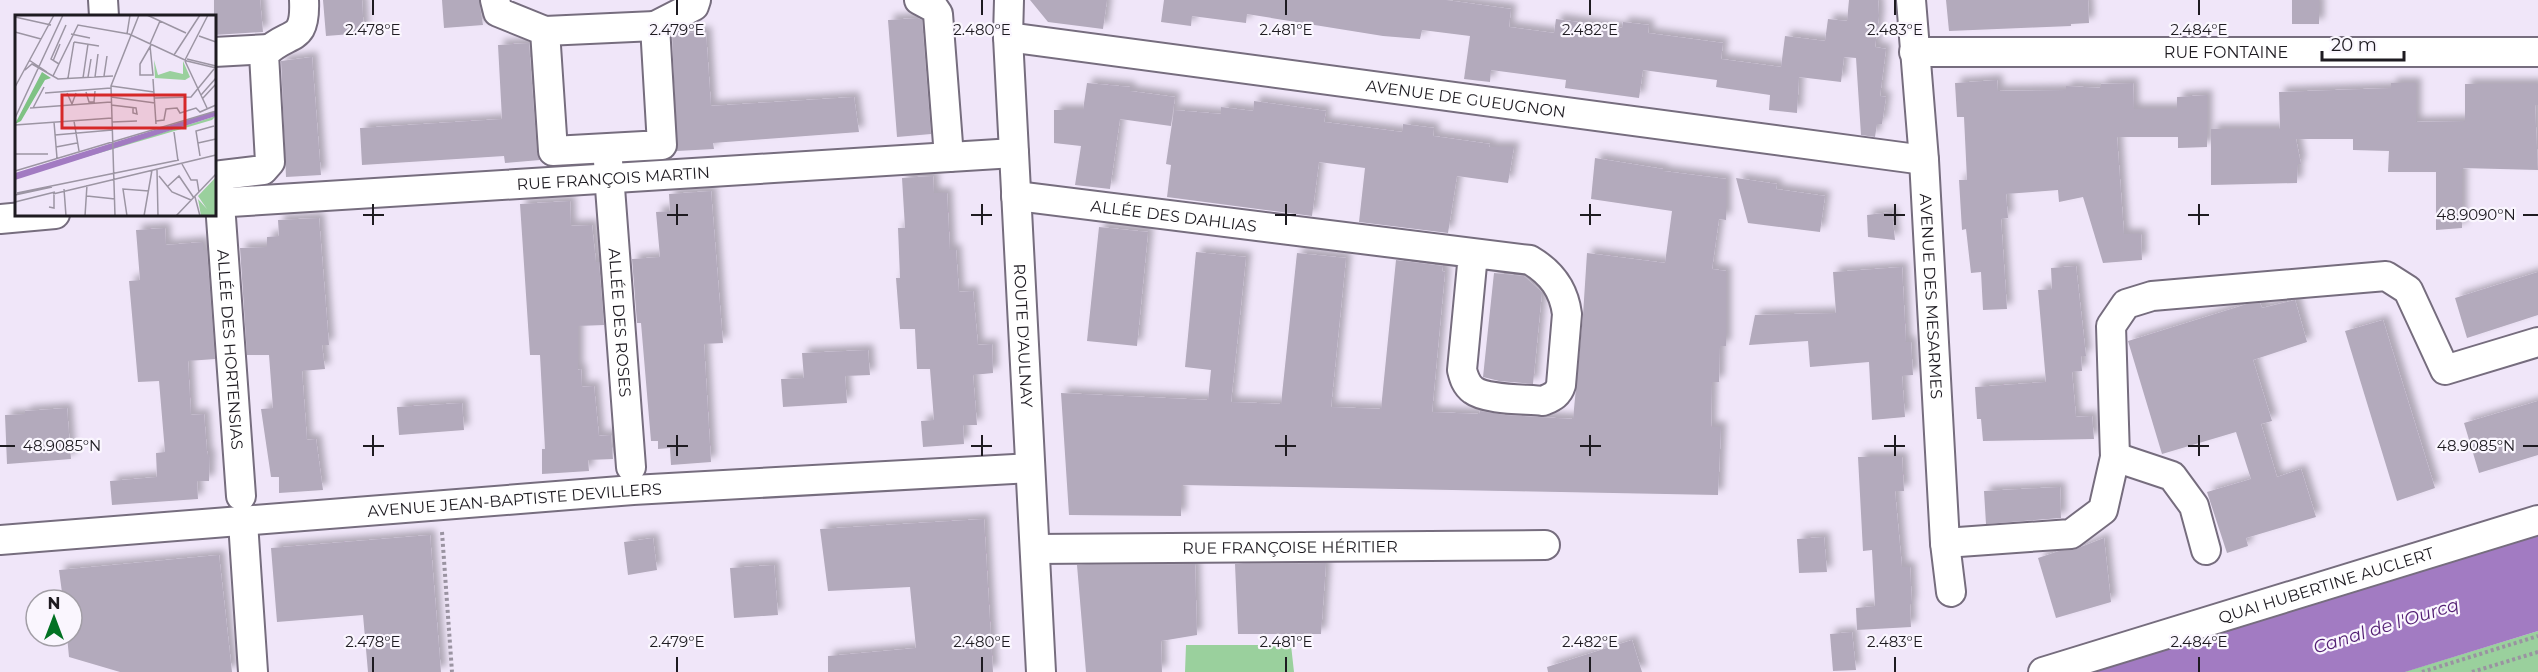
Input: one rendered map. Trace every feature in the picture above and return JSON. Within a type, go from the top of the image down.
[{"type":"street","points":[[103,0],[104,15]]},
{"type":"street","points":[[217,189],[263,170],[270,162],[262,63],[264,54],[269,49],[298,32],[303,25],[303,0]]},
{"type":"street","points":[[495,0],[498,12],[545,32],[655,26],[694,6],[696,0]]},
{"type":"street","points":[[919,0],[934,8],[938,14],[949,157]]},
{"type":"street","name":"ROUTE D'AULNAY","points":[[1009,0],[1008,37],[1041,672]]},
{"type":"street","name":"AVENUE DES MESARMES","points":[[1911,0],[1924,160],[1945,543],[1951,592]]},
{"type":"street","points":[[545,32],[553,151],[662,145],[655,26]]},
{"type":"street","name":"AVENUE DE GUEUGNON","points":[[1008,37],[1924,160]]},
{"type":"street","points":[[216,52],[269,49]]},
{"type":"street","name":"RUE FONTAINE","points":[[1914,52],[2538,52]]},
{"type":"street","name":"ALLÉE DES ROSES","points":[[607,148],[630,467]]},
{"type":"street","name":"RUE FRANÇOIS MARTIN","points":[[217,189],[609,178],[1014,153]]},
{"type":"street","name":"ALLÉE DES HORTENSIAS","points":[[217,189],[253,672]]},
{"type":"street","name":"ALLÉE DES DAHLIAS","points":[[1016,196],[1530,260],[1549,274],[1562,293],[1568,315],[1561,385],[1559,391],[1551,398],[1543,401],[1480,395],[1468,386],[1462,370],[1473,254]]},
{"type":"street","points":[[0,219],[33,216]]},
{"type":"street","points":[[1945,543],[2071,534],[2103,510],[2115,457],[2111,327],[2127,304],[2152,296],[2386,276],[2408,290],[2445,370],[2538,342]]},
{"type":"street","points":[[2115,457],[2172,476],[2194,506],[2206,550]]},
{"type":"street","name":"AVENUE JEAN-BAPTISTE DEVILLERS","points":[[0,540],[242,509],[440,507],[633,490],[1030,468]]},
{"type":"street","name":"QUAI HUBERTINE AUCLERT","points":[[2043,672],[2538,520]]},
{"type":"street","name":"RUE FRANÇOISE HÉRITIER","points":[[1035,549],[1545,545]]},
{"type":"path","points":[[440,507],[452,672]]},
{"type":"path","points":[[2422,672],[2538,636]]},
{"type":"path","points":[[2472,672],[2538,652]]},
{"type":"green space","points":[[2538,631],[2538,672],[2404,672]]},
{"type":"green space","points":[[1186,645],[1291,645],[1294,672],[1185,672]]},
{"type":"water","name":"Canal de l'Ourcq","points":[[2538,532],[2538,631],[2405,672],[2084,672]]},
{"type":"building","points":[[214,0],[260,0],[263,32],[216,35],[216,15],[214,15]]},
{"type":"building","points":[[323,0],[362,0],[364,33],[326,36]]},
{"type":"building","points":[[442,0],[479,0],[483,25],[444,28]]},
{"type":"building","points":[[1030,0],[1107,0],[1103,29],[1048,22]]},
{"type":"building","points":[[1164,0],[1446,0],[1511,9],[1509,27],[1554,33],[1556,19],[1622,28],[1623,22],[1649,25],[1648,33],[1723,43],[1721,59],[1781,67],[1785,36],[1825,41],[1828,19],[1847,21],[1849,0],[1878,0],[1879,16],[1875,47],[1886,49],[1880,96],[1886,97],[1882,124],[1877,124],[1875,137],[1861,135],[1856,58],[1844,57],[1841,82],[1799,77],[1797,113],[1769,110],[1770,95],[1716,87],[1717,80],[1643,70],[1639,98],[1565,88],[1566,80],[1491,70],[1490,82],[1464,79],[1470,36],[1422,30],[1420,39],[1383,36],[1247,14],[1246,23],[1192,16],[1191,26],[1161,22]]},
{"type":"building","points":[[1946,0],[2088,0],[2089,23],[2071,24],[2071,26],[1949,31]]},
{"type":"building","points":[[2292,0],[2319,0],[2319,24],[2292,24]]},
{"type":"building","points":[[918,18],[922,20],[931,134],[897,137],[888,20]]},
{"type":"building","points":[[706,32],[711,106],[854,97],[859,132],[713,143],[714,149],[677,151],[672,36],[677,33]]},
{"type":"building","points":[[529,43],[537,152],[540,160],[505,163],[504,156],[362,165],[360,128],[502,119],[498,45]]},
{"type":"building","points":[[312,57],[321,175],[286,177],[281,61]]},
{"type":"building","points":[[1997,80],[1998,91],[2066,90],[2066,86],[2101,88],[2101,84],[2133,83],[2134,109],[2177,109],[2177,97],[2207,95],[2207,147],[2178,148],[2178,137],[2117,137],[2124,234],[2141,234],[2142,260],[2103,263],[2083,197],[2059,202],[2058,190],[2006,194],[2008,218],[2001,219],[2007,309],[1983,310],[1981,272],[1971,273],[1966,229],[1962,230],[1959,180],[1967,180],[1964,117],[1957,117],[1955,83]]},
{"type":"building","points":[[1087,83],[1130,87],[1130,91],[1175,97],[1171,126],[1120,119],[1110,189],[1075,185],[1081,146],[1054,143],[1054,110],[1083,110]]},
{"type":"building","points":[[2391,83],[2416,83],[2416,122],[2465,121],[2465,84],[2538,84],[2538,105],[2535,105],[2538,170],[2462,168],[2462,228],[2436,230],[2436,172],[2388,172],[2389,151],[2353,150],[2353,139],[2296,139],[2301,164],[2298,164],[2297,183],[2211,185],[2211,129],[2280,129],[2279,92],[2391,88]]},
{"type":"building","points":[[1254,101],[1326,111],[1324,122],[1402,132],[1403,124],[1434,128],[1433,136],[1490,144],[1489,147],[1514,147],[1508,183],[1457,176],[1448,233],[1359,222],[1365,168],[1319,162],[1312,216],[1167,197],[1171,165],[1166,164],[1174,110],[1221,114],[1221,107],[1253,111]]},
{"type":"building","points":[[1595,158],[1663,169],[1663,171],[1726,179],[1726,220],[1719,219],[1712,269],[1726,271],[1726,346],[1720,346],[1719,382],[1712,382],[1711,427],[1721,427],[1718,495],[1181,485],[1181,516],[1069,515],[1061,393],[1208,400],[1211,370],[1185,367],[1196,252],[1246,257],[1231,402],[1281,404],[1297,253],[1346,258],[1331,407],[1381,409],[1396,260],[1443,266],[1442,271],[1445,272],[1432,412],[1479,414],[1480,411],[1505,415],[1573,419],[1587,253],[1665,263],[1672,211],[1591,199]]},
{"type":"building","points":[[933,176],[934,193],[947,193],[950,250],[956,250],[959,292],[973,291],[978,345],[992,344],[993,373],[973,375],[977,425],[963,425],[964,444],[923,447],[921,421],[934,420],[930,369],[917,369],[915,329],[900,329],[896,278],[900,278],[898,228],[905,228],[902,178]]},
{"type":"building","points":[[1736,178],[1777,184],[1776,189],[1825,196],[1820,232],[1748,223]]},
{"type":"building","points":[[711,191],[723,343],[704,344],[711,462],[671,465],[670,448],[658,449],[658,441],[651,441],[641,323],[637,323],[632,259],[660,257],[656,212],[670,211],[669,194]]},
{"type":"building","points":[[570,201],[571,226],[592,225],[596,262],[599,262],[604,325],[578,326],[578,370],[581,369],[582,387],[594,386],[599,436],[611,435],[613,459],[588,460],[589,471],[542,474],[542,449],[545,449],[540,355],[530,355],[520,204]]},
{"type":"building","points":[[1892,212],[1895,240],[1868,237],[1867,215]]},
{"type":"building","points":[[319,218],[329,345],[322,345],[325,369],[302,371],[307,440],[316,439],[323,490],[279,493],[279,477],[271,477],[261,409],[273,408],[269,355],[247,355],[240,248],[267,247],[267,237],[279,236],[278,220]]},
{"type":"building","points":[[1099,227],[1148,232],[1137,346],[1087,341]]},
{"type":"building","points":[[165,228],[166,245],[203,242],[203,250],[207,250],[215,359],[188,361],[191,415],[204,414],[207,451],[210,455],[209,481],[197,481],[198,499],[112,505],[110,481],[157,477],[156,453],[165,452],[159,381],[138,382],[129,281],[140,280],[136,230]]},
{"type":"building","points":[[2076,266],[2086,356],[2081,356],[2082,371],[2072,372],[2076,417],[2092,416],[2094,439],[1983,441],[1981,419],[1977,419],[1975,387],[2046,382],[2038,290],[2052,289],[2051,268]]},
{"type":"building","points":[[1902,267],[1906,342],[1911,342],[1913,375],[1902,376],[1905,417],[1872,420],[1869,362],[1810,367],[1808,341],[1749,345],[1755,315],[1836,313],[1833,272]]},
{"type":"building","points":[[2538,272],[2538,315],[2467,338],[2455,298]]},
{"type":"building","points":[[1494,273],[1524,276],[1542,292],[1533,384],[1483,377]]},
{"type":"building","points":[[2295,300],[2307,342],[2253,360],[2272,421],[2261,424],[2277,477],[2301,469],[2316,517],[2246,538],[2248,546],[2227,553],[2207,492],[2251,479],[2236,432],[2162,454],[2128,341],[2247,304],[2260,303],[2262,308]]},
{"type":"building","points":[[2383,320],[2435,488],[2397,501],[2345,331]]},
{"type":"building","points":[[868,350],[870,375],[845,376],[847,403],[783,407],[781,379],[804,378],[802,353]]},
{"type":"building","points":[[2538,401],[2538,455],[2479,473],[2464,423]]},
{"type":"building","points":[[462,403],[464,430],[399,435],[397,407]]},
{"type":"building","points":[[67,408],[71,459],[7,464],[5,415]]},
{"type":"building","points":[[1858,457],[1902,457],[1904,491],[1895,491],[1902,567],[1910,567],[1911,627],[1857,630],[1856,608],[1875,606],[1872,550],[1863,551]]},
{"type":"building","points":[[2060,487],[2061,518],[1986,524],[1984,491]]},
{"type":"building","points":[[984,519],[993,672],[828,672],[828,656],[916,648],[910,587],[828,591],[820,529]]},
{"type":"building","points":[[430,535],[441,672],[368,672],[363,615],[277,622],[271,548]]},
{"type":"building","points":[[1824,537],[1827,572],[1799,573],[1797,539]]},
{"type":"building","points":[[653,538],[657,570],[628,575],[624,542]]},
{"type":"building","points":[[2104,538],[2111,602],[2056,618],[2038,558],[2059,551],[2073,550]]},
{"type":"building","points":[[219,555],[232,672],[120,672],[69,657],[68,648],[84,648],[84,588],[61,588],[59,570]]},
{"type":"building","points":[[1326,563],[1321,634],[1238,634],[1235,564]]},
{"type":"building","points":[[1195,564],[1197,635],[1161,641],[1162,672],[1086,672],[1077,565]]},
{"type":"building","points":[[774,565],[778,615],[734,618],[730,568]]},
{"type":"building","points":[[1852,632],[1856,670],[1833,671],[1830,634]]},
{"type":"building","points":[[1632,640],[1642,672],[1548,672],[1547,667]]}]
